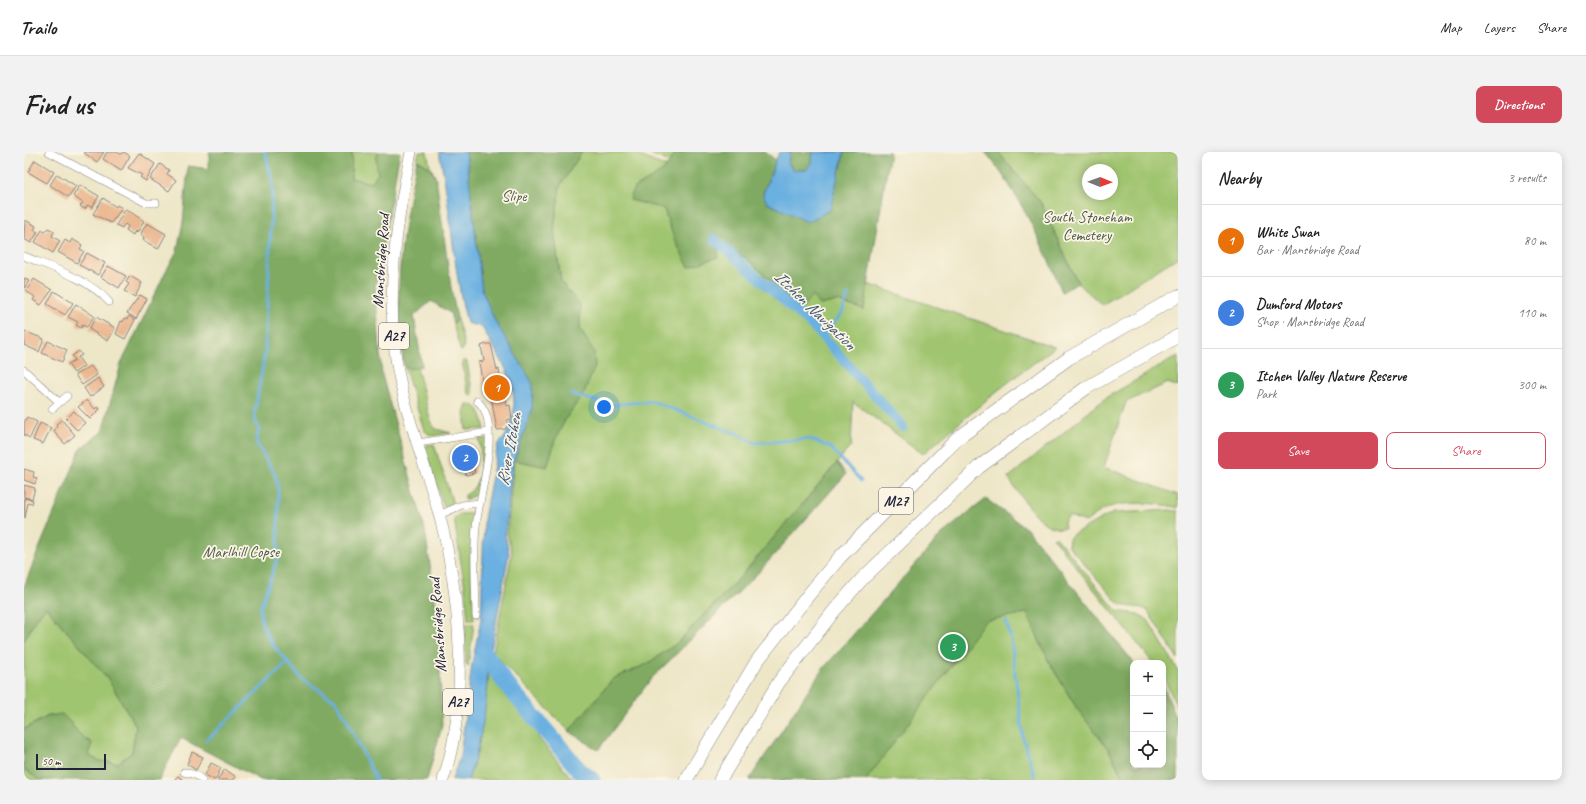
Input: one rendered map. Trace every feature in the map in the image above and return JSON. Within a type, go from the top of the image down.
[{"type":"highway","name":"M27","points":[[686,780],[756,661],[810,593],[840,557],[958,438],[1069,358],[1178,296]]},
{"type":"highway","name":"M27","points":[[720,780],[779,682],[834,611],[862,578],[978,467],[1086,388],[1178,336]]},
{"type":"main road","name":"Mansbridge Road","points":[[411,152],[400,207],[393,268],[394,343],[398,373],[439,515],[454,595],[458,653],[457,718],[453,742],[443,780]]},
{"type":"street","points":[[49,152],[146,203],[156,203]]},
{"type":"street","points":[[24,256],[80,281],[102,293],[109,302]]},
{"type":"street","points":[[24,370],[59,402]]},
{"type":"street","points":[[52,410],[67,396]]},
{"type":"street","points":[[476,616],[475,548],[480,503],[487,471],[489,432],[484,409],[477,401]]},
{"type":"street","points":[[418,443],[489,432]]},
{"type":"street","points":[[439,515],[462,505],[480,503]]},
{"type":"street","points":[[184,772],[196,775],[202,780]]},
{"type":"green space","name":"Marlhill Copse","points":[[209,152],[352,152],[351,178],[371,183],[378,174],[376,158],[379,152],[400,152],[375,286],[382,375],[425,530],[438,619],[442,726],[427,780],[261,780],[181,738],[159,780],[39,780],[24,769],[24,729],[49,716],[62,714],[79,733],[92,743],[88,755],[99,761],[118,763],[132,752],[136,726],[108,679],[46,607],[36,619],[24,641],[24,587],[81,448],[102,432],[121,364],[177,251],[183,222],[188,166],[209,169]]},
{"type":"green space","points":[[352,152],[379,152],[376,158],[378,174],[371,184],[351,178]]},
{"type":"green space","points":[[419,152],[427,152],[430,166],[436,178],[429,167],[417,160]]},
{"type":"green space","name":"Slipe","points":[[466,152],[582,152],[560,186],[554,229],[561,282],[580,305],[580,329],[594,352],[595,366],[584,393],[566,418],[555,440],[547,467],[514,460],[532,410],[521,364],[509,347],[494,319],[482,290]]},
{"type":"green space","points":[[582,152],[630,152],[667,167],[633,189],[664,209],[675,241],[689,267],[718,241],[746,258],[802,309],[812,296],[820,305],[837,301],[864,310],[868,284],[1055,347],[997,391],[923,454],[853,402],[851,446],[743,574],[676,644],[647,664],[613,679],[569,731],[493,653],[512,552],[507,534],[514,460],[547,467],[555,440],[566,418],[584,393],[594,352],[580,329],[579,305],[561,282],[554,229],[560,186]]},
{"type":"green space","points":[[645,152],[676,152],[670,162]]},
{"type":"green space","points":[[676,152],[765,152],[776,160],[763,194],[841,168],[844,152],[890,152],[864,310],[837,301],[820,305],[812,296],[802,309],[746,258],[718,241],[718,257],[689,267],[675,241],[664,209],[630,200],[633,189],[663,171]]},
{"type":"green space","points":[[790,152],[813,152],[812,163],[806,170],[794,170],[788,163]]},
{"type":"green space","points":[[985,152],[998,152],[1041,203],[1078,283],[1062,292],[1029,219],[1008,183]]},
{"type":"green space","name":"South Stoneham Cemetery","points":[[998,152],[1178,152],[1178,257],[1102,305],[1078,283],[1041,203]]},
{"type":"green space","points":[[417,160],[429,167],[436,178],[451,288],[457,318],[453,324],[450,313],[431,301],[414,316],[422,366],[409,369],[404,366],[400,340],[399,288],[403,237]]},
{"type":"green space","points":[[457,318],[464,344],[462,351],[460,350],[453,324]]},
{"type":"green space","points":[[1178,356],[1178,387],[1168,383],[1126,402],[1104,467],[1178,495],[1178,508],[1144,503],[1116,505],[1101,511],[1086,522],[1069,516],[1064,522],[1065,528],[1056,528],[1047,525],[1039,519],[1025,503],[1008,478],[1107,397]]},
{"type":"green space","points":[[465,360],[467,362],[473,395],[468,393],[462,362]]},
{"type":"green space","points":[[404,366],[409,369],[417,367],[431,423],[436,429],[451,433],[431,436],[424,430]]},
{"type":"green space","points":[[467,404],[478,409],[485,429],[466,430],[464,412]]},
{"type":"green space","points":[[486,438],[487,452],[479,493],[465,500],[465,495],[475,486],[480,470],[481,454],[479,439]]},
{"type":"green space","points":[[434,444],[453,504],[444,507],[425,449],[427,445]]},
{"type":"green space","points":[[837,463],[846,474],[758,573],[651,679],[598,750],[569,731],[613,679],[647,664],[676,644],[743,574]]},
{"type":"green space","points":[[986,499],[1027,529],[1132,660],[1130,660],[1130,768],[1166,768],[1166,692],[1178,723],[1178,780],[1124,780],[1109,750],[1076,707],[1049,662],[1027,613],[985,621],[866,780],[749,780],[822,670],[942,534]]},
{"type":"green space","points":[[1169,510],[1178,511],[1178,659],[1147,610],[1125,606],[1118,603],[1068,545],[1069,538],[1072,535],[1114,513]]},
{"type":"green space","points":[[475,512],[471,538],[471,577],[474,620],[468,620],[465,589],[454,518],[458,515]]},
{"type":"green space","points":[[1056,537],[1117,611],[1138,614],[1148,620],[1178,670],[1178,709],[1166,683],[1166,660],[1151,660],[1053,538]]},
{"type":"green space","points":[[46,607],[108,679],[136,726],[132,752],[118,763],[99,761],[88,755],[92,743],[79,736],[71,723],[48,716],[24,729],[24,641],[36,619]]},
{"type":"green space","points":[[1027,613],[1049,662],[1076,707],[1109,750],[1124,780],[761,780],[876,632]]},
{"type":"green space","points":[[465,624],[474,624],[468,666],[466,663]]},
{"type":"green space","points":[[489,670],[494,679],[542,732],[538,737],[573,780],[468,780],[478,750],[488,687]]},
{"type":"green space","points":[[24,759],[51,780],[24,780]]},
{"type":"water","name":"River Itchen","points":[[439,152],[466,152],[482,290],[494,319],[533,384],[532,410],[514,460],[511,477],[505,535],[509,553],[487,671],[485,711],[476,755],[468,780],[452,780],[460,756],[472,664],[481,619],[484,519],[498,444],[504,439],[511,425],[514,400],[510,378],[482,327],[467,323],[458,281],[447,195]]},
{"type":"water","points":[[779,152],[790,152],[788,163],[793,170],[806,170],[812,163],[813,152],[844,152],[830,210],[808,222],[767,203],[763,194]]},
{"type":"building","points":[[83,152],[104,152],[97,162]]},
{"type":"building","points":[[107,152],[117,152],[120,154],[124,152],[130,156],[121,171],[103,159]]},
{"type":"building","points":[[139,153],[155,164],[146,181],[140,177],[142,175],[128,168]]},
{"type":"building","points":[[35,160],[54,172],[47,183],[28,172]]},
{"type":"building","points":[[160,164],[169,170],[167,174],[176,180],[169,191],[150,179]]},
{"type":"building","points":[[57,174],[76,186],[68,197],[50,185]]},
{"type":"building","points":[[80,185],[99,196],[92,208],[88,205],[85,209],[80,206],[83,203],[73,196]]},
{"type":"building","points":[[103,198],[116,207],[117,205],[122,208],[111,223],[93,214]]},
{"type":"building","points":[[126,209],[144,221],[137,233],[135,231],[133,235],[126,230],[128,226],[125,224],[122,228],[116,225]]},
{"type":"building","points":[[25,220],[36,226],[34,230],[38,232],[31,243],[24,239]]},
{"type":"building","points":[[147,223],[166,234],[158,249],[143,240],[144,237],[140,235]]},
{"type":"building","points":[[48,228],[54,231],[52,236],[60,241],[53,253],[35,242],[42,230],[45,232]]},
{"type":"building","points":[[72,239],[82,245],[80,249],[84,251],[77,263],[58,252],[65,240],[70,243]]},
{"type":"building","points":[[87,253],[105,263],[98,275],[79,265]]},
{"type":"building","points":[[108,266],[126,276],[119,288],[101,277]]},
{"type":"building","points":[[130,276],[142,283],[135,297],[124,291],[129,284],[126,282]]},
{"type":"building","points":[[24,278],[29,281],[24,289]]},
{"type":"building","points":[[34,279],[52,290],[41,305],[33,300],[35,297],[26,291]]},
{"type":"building","points":[[54,291],[73,303],[65,315],[47,304]]},
{"type":"building","points":[[140,295],[147,299],[136,319],[127,313]]},
{"type":"building","points":[[76,304],[94,316],[87,327],[82,325],[81,328],[76,325],[78,322],[68,317]]},
{"type":"building","points":[[129,316],[135,320],[125,339],[116,334],[121,321],[123,322],[125,318],[127,319]]},
{"type":"building","points":[[96,317],[115,328],[108,341],[89,329]]},
{"type":"building","points":[[24,331],[44,339],[39,352],[24,345]]},
{"type":"building","points":[[48,341],[67,350],[62,362],[42,353]]},
{"type":"building","points":[[491,344],[497,370],[499,369],[500,377],[502,377],[507,406],[510,405],[512,419],[507,420],[508,426],[506,429],[497,430],[489,385],[483,386],[479,362],[484,361],[481,346]]},
{"type":"building","points":[[79,351],[82,355],[78,357],[84,366],[74,373],[68,364],[75,360],[72,356]]},
{"type":"building","points":[[91,366],[97,375],[82,385],[75,375]]},
{"type":"building","points":[[98,378],[104,387],[90,397],[84,388]]},
{"type":"building","points":[[87,400],[95,409],[97,407],[100,409],[90,419],[78,407]]},
{"type":"building","points":[[74,411],[85,423],[77,430],[66,419]]},
{"type":"building","points":[[27,417],[37,422],[30,438],[24,435],[24,423]]},
{"type":"building","points":[[62,420],[75,435],[65,444],[54,432],[57,426],[56,424]]},
{"type":"building","points":[[40,423],[51,428],[43,444],[33,440]]},
{"type":"building","points":[[468,450],[475,473],[466,475],[458,453]]},
{"type":"building","points":[[24,469],[34,472],[33,477],[37,478],[35,484],[24,480]]},
{"type":"building","points":[[24,485],[35,488],[32,499],[24,497]]},
{"type":"building","points":[[24,498],[33,500],[32,504],[28,503],[25,518]]},
{"type":"building","points":[[192,752],[203,757],[196,770],[187,764]]},
{"type":"building","points":[[211,763],[221,768],[215,780],[205,775]]},
{"type":"building","points":[[225,769],[236,777],[233,780],[217,780]]},
{"type":"building","points":[[178,776],[183,780],[174,780]]},
{"type":"waterway","points":[[265,152],[273,182],[265,353],[254,416],[259,430],[256,442],[275,475],[278,488],[278,557],[260,609],[262,625],[273,645],[302,679],[335,700],[347,720],[376,780]]},
{"type":"waterway","name":"Itchen Navigation","points":[[714,239],[816,329],[903,427]]},
{"type":"waterway","points":[[823,336],[842,313],[848,295]]},
{"type":"waterway","points":[[570,394],[611,405],[652,401],[735,433],[755,443],[810,439],[831,448],[861,481]]},
{"type":"waterway","points":[[1006,621],[1011,639],[1023,738],[1036,780]]},
{"type":"waterway","points":[[484,652],[506,684],[580,771],[592,780]]},
{"type":"waterway","points":[[206,741],[288,662]]},
{"type":"place","name":"White Swan","points":[[497,388]]},
{"type":"place","name":"Dumford Motors","points":[[465,458]]},
{"type":"place","name":"Itchen Valley Nature Reserve","points":[[953,647]]}]
